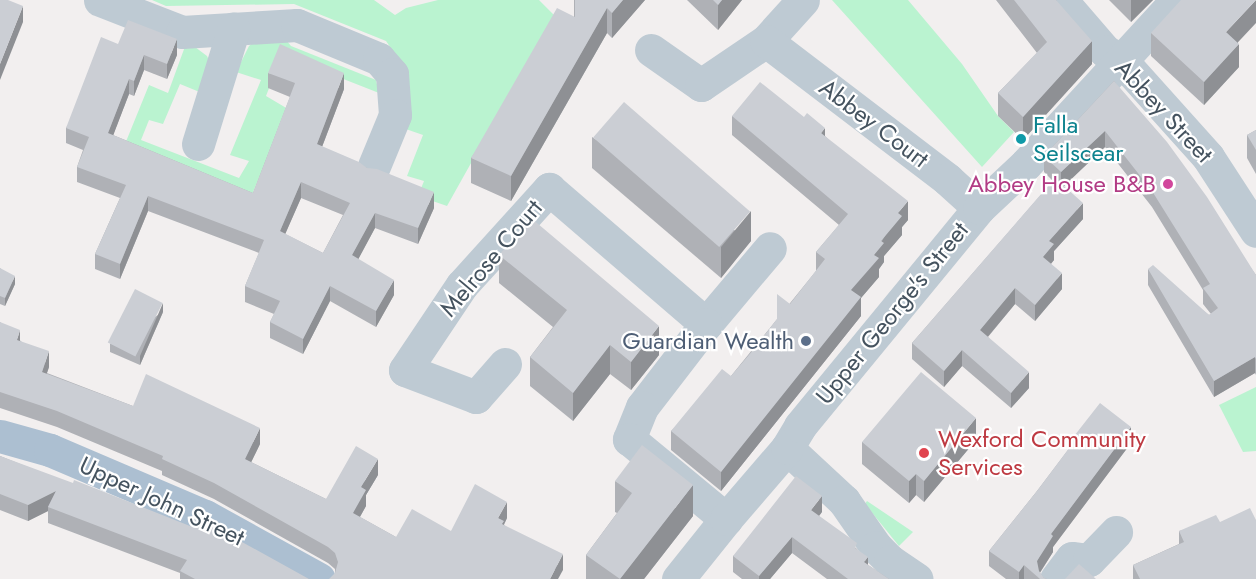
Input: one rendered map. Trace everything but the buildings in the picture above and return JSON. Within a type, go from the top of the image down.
[{"type":"main road","name":"Upper John Street","points":[[0,436],[50,450],[205,516],[319,579]]},
{"type":"street","points":[[100,0],[182,32],[297,25],[379,59],[392,74],[395,115],[374,166]]},
{"type":"street","points":[[651,50],[701,85],[766,40],[803,0]]},
{"type":"street","name":"Abbey Street","points":[[1061,0],[1106,51],[1122,61],[1208,157],[1256,231]]},
{"type":"street","name":"Upper George's Street","points":[[678,579],[787,448],[800,426],[979,208],[1026,164],[1177,0]]},
{"type":"street","points":[[198,144],[234,28]]},
{"type":"street","name":"Abbey Court","points":[[766,40],[947,179],[979,208]]},
{"type":"street","name":"Melrose Court","points":[[505,364],[476,397],[405,370],[462,285],[549,189],[706,324]]},
{"type":"street","points":[[726,519],[629,439],[642,407],[706,324],[770,248]]},
{"type":"street","points":[[787,448],[844,501],[876,547],[890,561],[917,579]]},
{"type":"street","points":[[1056,579],[1072,558],[1089,560],[1116,532]]},
{"type":"green space","points":[[152,0],[374,0],[395,15],[406,8],[438,0],[539,0],[554,15],[447,206],[418,196],[424,181],[407,176],[423,135],[400,127],[406,70],[386,41],[294,4],[166,6]]},
{"type":"green space","points":[[832,0],[908,0],[962,64],[998,116],[1014,132],[982,167]]},
{"type":"green space","points":[[281,34],[291,46],[376,80],[379,93],[295,60],[280,60],[266,96],[288,109],[251,197],[125,144],[149,85],[168,93],[187,41],[207,56],[213,69],[202,93],[180,84],[163,124],[149,120],[141,140],[239,178],[249,161],[230,155],[261,80],[236,72],[249,46],[262,35]]},
{"type":"green space","points":[[1256,387],[1256,451],[1243,452],[1219,405]]},
{"type":"green space","points":[[867,501],[913,532],[899,546],[865,504]]},
{"type":"place","name":"Falla Seilscear","points":[[1021,139]]},
{"type":"place","name":"Abbey House B&B","points":[[1168,184]]},
{"type":"place","name":"Guardian Wealth","points":[[806,341]]},
{"type":"place","name":"Wexford Community Services","points":[[924,453]]}]
